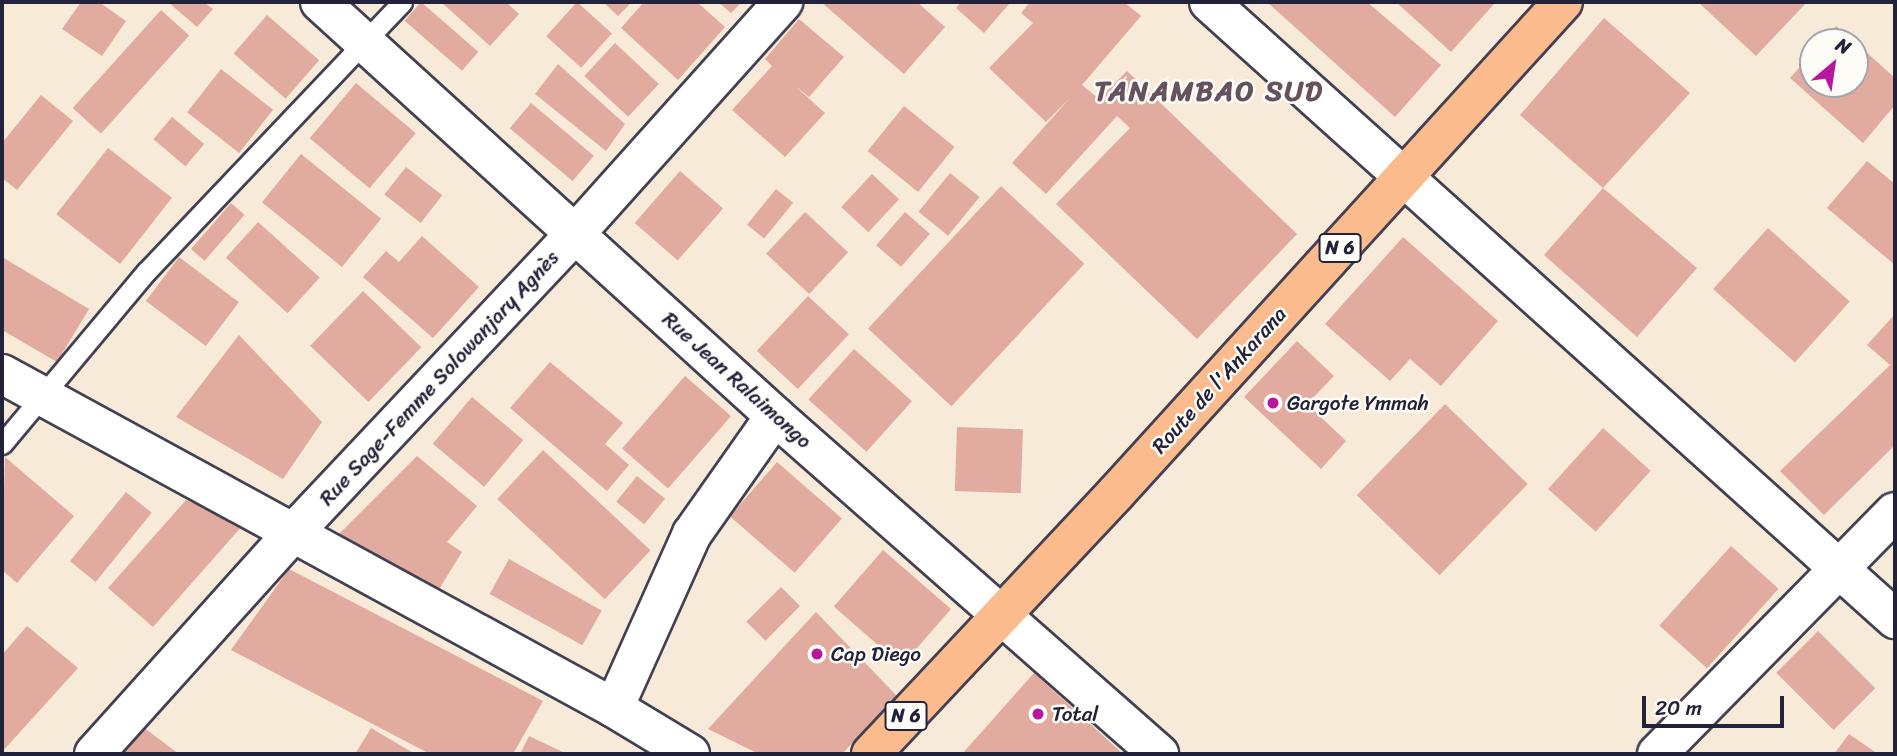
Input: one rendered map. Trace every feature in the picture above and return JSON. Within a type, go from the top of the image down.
[{"type":"main road","name":"Route de l'Ankarana","points":[[871,754],[1563,2]]},
{"type":"street","name":"Rue Jean Ralaimongo","points":[[320,2],[775,416],[1159,754]]},
{"type":"street","name":"Rue Sage-Femme Solowanjary Agnès","points":[[94,754],[294,532],[575,234],[783,2]]},
{"type":"street","points":[[1209,2],[1895,619]]},
{"type":"street","points":[[2,374],[614,708],[690,754]]},
{"type":"street","points":[[614,708],[692,534],[775,416]]},
{"type":"street","points":[[1657,754],[1842,570],[1895,512]]},
{"type":"lane","points":[[2,444],[46,396],[146,272],[402,2]]},
{"type":"building","points":[[81,2],[99,2],[126,21],[102,56],[62,29]]},
{"type":"building","points":[[168,2],[204,2],[213,9],[197,27]]},
{"type":"building","points":[[421,2],[478,52],[462,71],[405,21]]},
{"type":"building","points":[[441,2],[506,2],[519,14],[490,46]]},
{"type":"building","points":[[577,2],[612,33],[581,68],[546,36]]},
{"type":"building","points":[[603,2],[632,2],[618,16]]},
{"type":"building","points":[[644,2],[697,2],[725,27],[678,80],[621,28]]},
{"type":"building","points":[[718,2],[742,2],[731,13]]},
{"type":"building","points":[[821,2],[917,2],[945,27],[904,74]]},
{"type":"building","points":[[961,2],[1009,4],[984,33],[956,8]]},
{"type":"building","points":[[1030,2],[1124,2],[1141,16],[1082,85],[1099,99],[1127,71],[1297,234],[1197,339],[1056,204],[1130,128],[1117,116],[1046,194],[1012,163],[1070,98],[1046,122],[989,68],[1033,23],[1021,13]]},
{"type":"building","points":[[1267,2],[1367,2],[1441,65],[1395,117]]},
{"type":"building","points":[[1396,2],[1492,2],[1494,4],[1451,52]]},
{"type":"building","points":[[1698,2],[1807,2],[1756,56]]},
{"type":"building","points":[[161,10],[189,35],[101,134],[73,108]]},
{"type":"building","points":[[267,15],[319,60],[286,99],[234,53]]},
{"type":"building","points":[[1604,18],[1690,93],[1603,188],[1520,115]]},
{"type":"building","points":[[799,19],[844,57],[809,97],[795,86],[825,113],[785,157],[732,110],[772,66],[765,59]]},
{"type":"building","points":[[615,43],[659,84],[628,117],[584,76]]},
{"type":"building","points":[[1869,55],[1895,78],[1895,105],[1863,143],[1812,98],[1869,98]]},
{"type":"building","points":[[558,64],[625,124],[606,151],[535,94]]},
{"type":"building","points":[[1799,68],[1799,86],[1790,78]]},
{"type":"building","points":[[221,69],[273,110],[239,153],[187,112]]},
{"type":"building","points":[[356,83],[416,133],[369,188],[310,138]]},
{"type":"building","points":[[41,95],[73,121],[17,190],[2,178],[2,143]]},
{"type":"building","points":[[531,103],[594,156],[573,181],[510,128]]},
{"type":"building","points":[[904,106],[955,147],[918,192],[867,151]]},
{"type":"building","points":[[172,117],[204,144],[186,166],[153,139]]},
{"type":"building","points":[[108,148],[172,198],[120,264],[56,214]]},
{"type":"building","points":[[301,154],[381,219],[342,267],[262,202]]},
{"type":"building","points":[[1867,161],[1895,184],[1895,265],[1827,208]]},
{"type":"building","points":[[406,167],[442,195],[421,223],[384,195]]},
{"type":"building","points":[[680,171],[723,208],[678,260],[635,223]]},
{"type":"building","points":[[950,173],[980,197],[948,236],[919,212]]},
{"type":"building","points":[[872,174],[899,199],[868,232],[841,207]]},
{"type":"building","points":[[1001,186],[1084,264],[951,406],[868,329]]},
{"type":"building","points":[[1603,188],[1697,268],[1637,337],[1544,255]]},
{"type":"building","points":[[776,189],[793,203],[764,239],[747,225]]},
{"type":"building","points":[[231,203],[245,215],[205,261],[191,249]]},
{"type":"building","points":[[805,212],[848,252],[809,294],[766,254]]},
{"type":"building","points":[[905,212],[930,234],[901,267],[876,245]]},
{"type":"building","points":[[258,222],[320,278],[288,313],[226,258]]},
{"type":"building","points":[[1768,228],[1850,302],[1795,363],[1713,289]]},
{"type":"building","points":[[422,236],[479,287],[433,338],[363,277],[386,251],[399,262]]},
{"type":"building","points":[[1403,237],[1498,321],[1441,386],[1410,359],[1390,381],[1325,324]]},
{"type":"building","points":[[2,257],[89,309],[57,362],[2,330]]},
{"type":"building","points":[[179,257],[239,302],[206,346],[146,301]]},
{"type":"building","points":[[363,291],[421,347],[368,402],[310,346]]},
{"type":"building","points":[[808,296],[849,334],[798,389],[757,351]]},
{"type":"building","points":[[1895,314],[1895,445],[1824,515],[1780,471],[1890,365],[1867,345]]},
{"type":"building","points":[[239,335],[322,422],[283,479],[176,417]]},
{"type":"building","points":[[1297,341],[1334,376],[1307,404],[1346,441],[1321,469],[1244,397]]},
{"type":"building","points":[[854,349],[912,401],[866,452],[808,400]]},
{"type":"building","points":[[550,362],[623,423],[605,444],[629,465],[607,491],[510,408]]},
{"type":"building","points":[[685,376],[731,416],[668,488],[622,448]]},
{"type":"building","points":[[472,397],[523,440],[484,487],[433,444]]},
{"type":"building","points":[[1445,404],[1528,484],[1440,575],[1357,495]]},
{"type":"building","points":[[957,427],[1023,429],[1021,493],[955,491]]},
{"type":"building","points":[[1603,428],[1651,471],[1596,532],[1548,489]]},
{"type":"building","points":[[543,450],[651,550],[605,599],[497,499]]},
{"type":"building","points":[[417,456],[477,506],[447,542],[462,552],[436,594],[339,534]]},
{"type":"building","points":[[5,457],[74,516],[17,583],[2,570]]},
{"type":"building","points":[[777,462],[842,518],[795,573],[730,516]]},
{"type":"building","points":[[637,476],[665,499],[644,524],[616,502]]},
{"type":"building","points":[[126,492],[152,513],[96,582],[70,561]]},
{"type":"building","points":[[186,500],[243,525],[153,627],[108,588]]},
{"type":"building","points":[[1731,546],[1779,589],[1707,668],[1659,626]]},
{"type":"building","points":[[883,550],[951,609],[902,666],[834,607]]},
{"type":"building","points":[[509,559],[602,610],[582,645],[490,594]]},
{"type":"building","points":[[289,569],[543,701],[513,754],[430,754],[231,650]]},
{"type":"building","points":[[781,587],[800,606],[765,641],[746,622]]},
{"type":"building","name":"Cap Diego","points":[[816,612],[897,696],[842,754],[759,754],[708,729]]},
{"type":"building","points":[[27,626],[78,668],[2,752],[2,655]]},
{"type":"building","points":[[1818,631],[1875,688],[1834,730],[1776,673]]},
{"type":"building","name":"Total","points":[[1034,673],[1123,754],[962,754]]},
{"type":"building","points":[[131,718],[179,754],[103,754]]},
{"type":"building","points":[[371,728],[415,754],[355,754]]},
{"type":"building","points":[[1849,734],[1878,754],[1834,754]]},
{"type":"building","points":[[529,736],[567,754],[520,754]]},
{"type":"place","name":"Gargote Ymmah","points":[[1273,403]]},
{"type":"place","name":"Cap Diego","points":[[817,654]]},
{"type":"place","name":"Total","points":[[1038,714]]},
{"type":"district","name":"TANAMBAO SUD","points":[[1209,91]]}]
